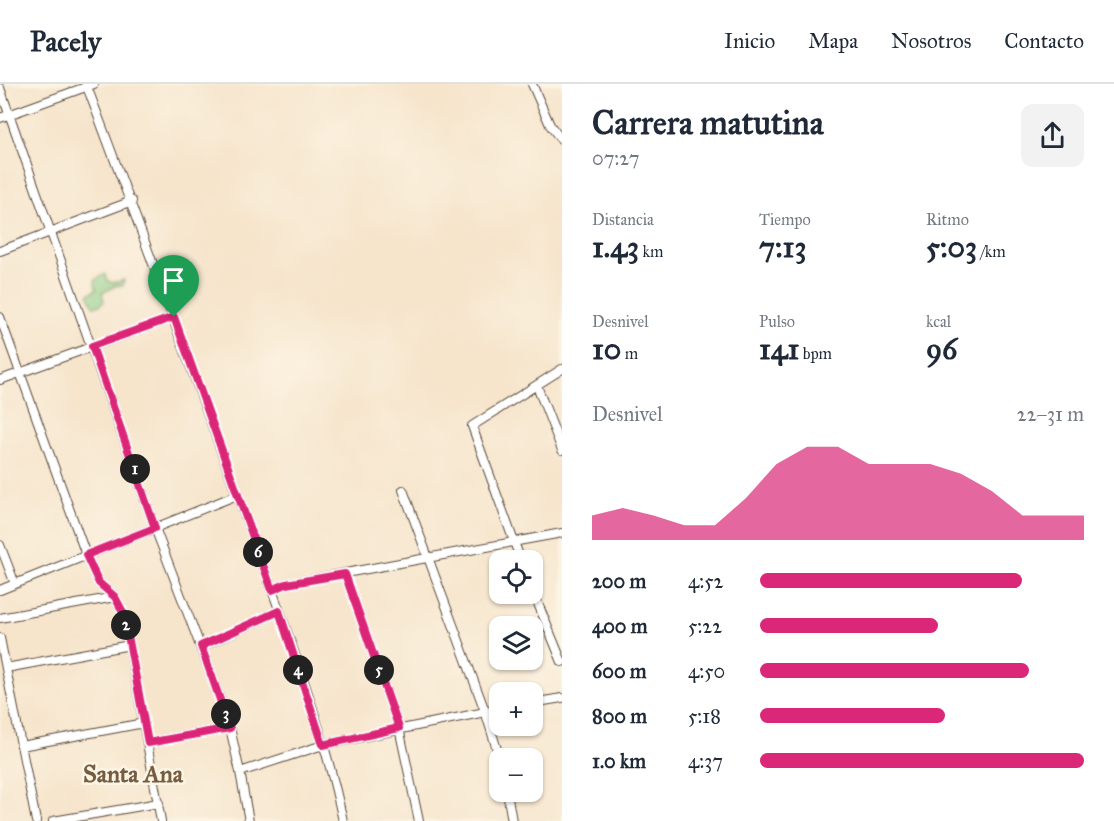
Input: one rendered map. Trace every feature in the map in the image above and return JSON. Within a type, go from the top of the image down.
[{"type":"street","points":[[532,84],[550,125],[562,141]]},
{"type":"street","points":[[0,118],[89,85],[272,590],[332,768],[343,821]]},
{"type":"street","points":[[0,88],[53,232],[155,528],[230,728],[249,821]]},
{"type":"street","points":[[0,251],[132,201]]},
{"type":"street","points":[[0,317],[86,555],[99,583],[115,597],[124,614],[161,821]]},
{"type":"street","points":[[0,380],[174,317]]},
{"type":"street","points":[[517,550],[472,426],[562,369]]},
{"type":"street","points":[[537,386],[562,450]]},
{"type":"street","points":[[403,490],[497,748]]},
{"type":"street","points":[[0,590],[237,495]]},
{"type":"street","points":[[272,590],[286,584],[429,560],[562,533]]},
{"type":"street","points":[[0,545],[15,584]]},
{"type":"street","points":[[345,574],[399,728],[419,821]]},
{"type":"street","points":[[0,618],[115,597]]},
{"type":"street","points":[[538,604],[562,662]]},
{"type":"street","points":[[201,646],[279,611]]},
{"type":"street","points":[[0,638],[36,821]]},
{"type":"street","points":[[6,668],[130,645]]},
{"type":"street","points":[[543,701],[562,698]]},
{"type":"street","points":[[240,772],[323,745],[489,710]]},
{"type":"street","points":[[21,746],[144,723]]},
{"type":"street","points":[[148,743],[230,728]]},
{"type":"street","points":[[509,802],[513,821]]},
{"type":"street","points":[[53,821],[159,803]]},
{"type":"green space","points":[[105,274],[107,280],[112,283],[124,280],[123,286],[117,285],[102,293],[104,301],[94,306],[88,294],[96,290],[95,280]]},
{"type":"district","name":"Santa Ana","points":[[133,774]]},
{"type":"route","points":[[174,317],[272,590],[286,584],[345,574],[399,728],[323,745],[279,611],[201,646],[230,728],[148,743],[124,614],[115,597],[99,583],[86,555],[155,528],[92,346],[174,317]]}]
